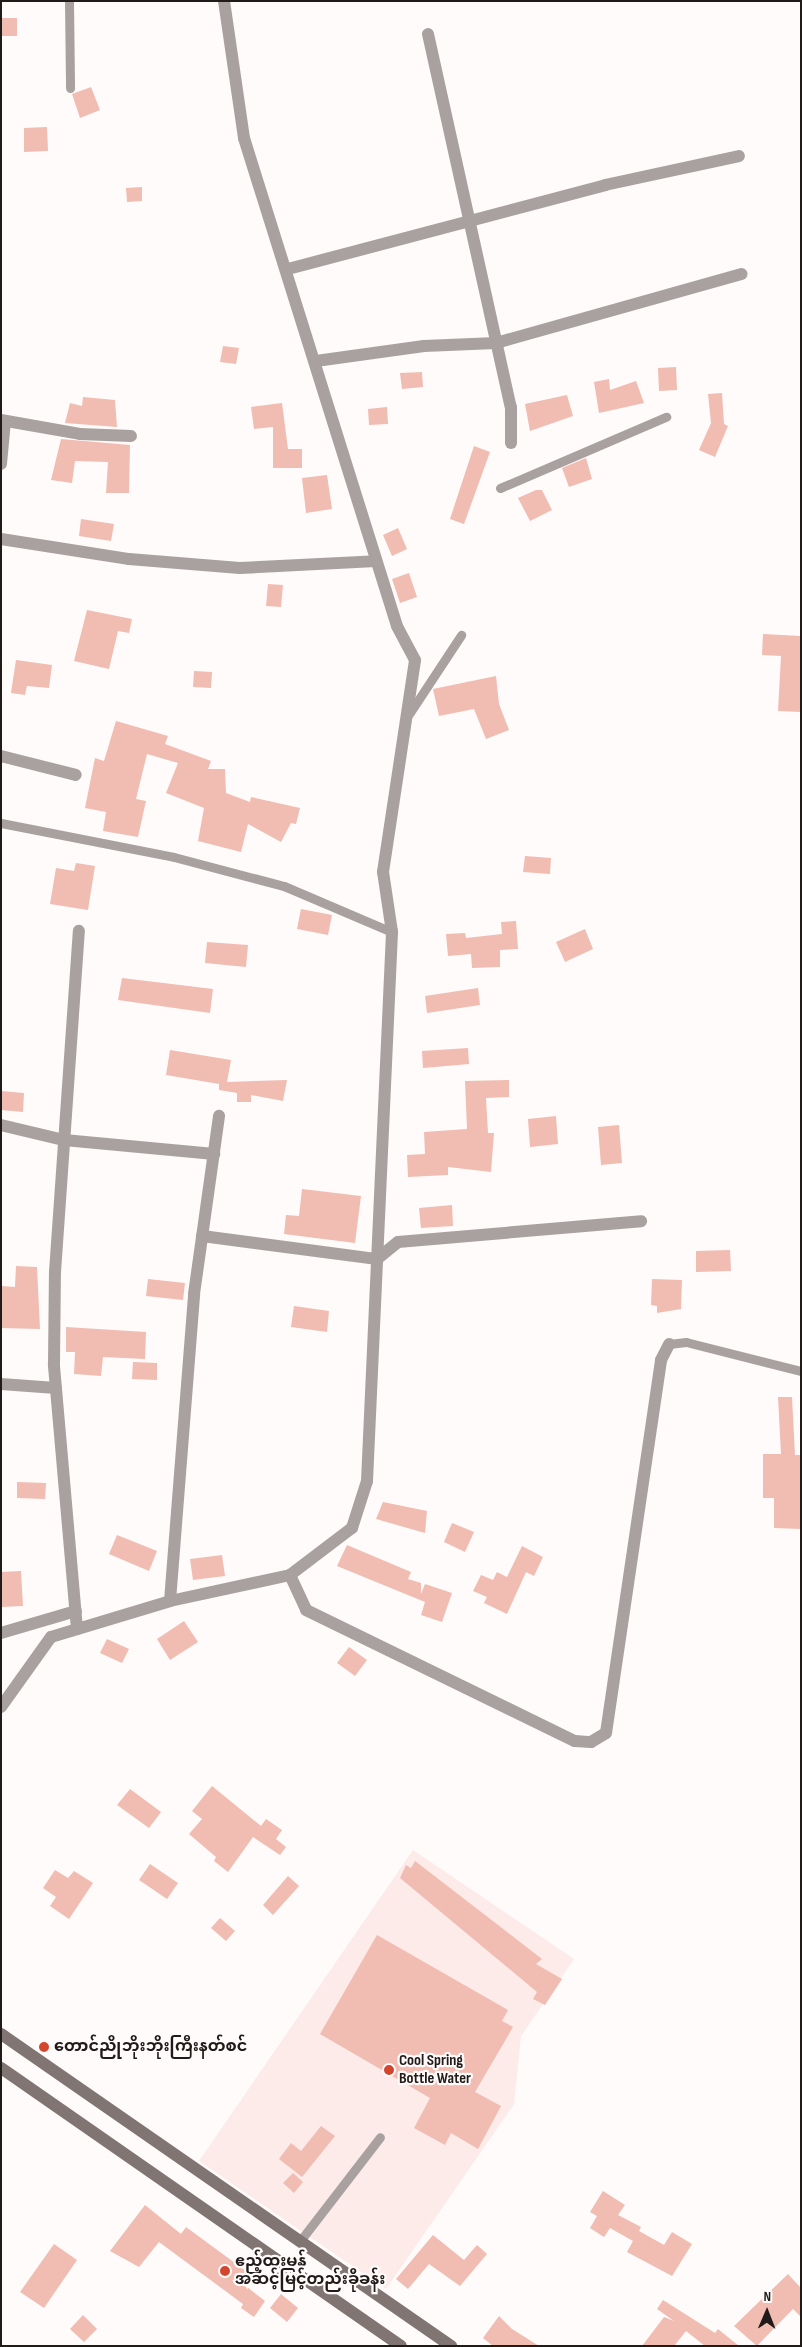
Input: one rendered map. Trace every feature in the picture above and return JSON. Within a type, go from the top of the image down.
[{"type":"main road","points":[[1,2034],[451,2346]]},
{"type":"main road","points":[[1,2068],[400,2346]]},
{"type":"street","points":[[1,1707],[51,1637],[170,1601],[290,1576],[352,1528],[367,1481],[392,932],[383,872],[416,660],[396,626],[288,268],[244,138],[224,1]]},
{"type":"street","points":[[428,34],[467,223],[511,407],[511,443]]},
{"type":"street","points":[[288,268],[467,223],[605,185],[739,156]]},
{"type":"street","points":[[316,360],[424,346],[496,343],[742,274]]},
{"type":"street","points":[[1,464],[3,420],[80,434],[131,436]]},
{"type":"street","points":[[1,539],[130,559],[240,568],[376,561]]},
{"type":"street","points":[[1,756],[76,775]]},
{"type":"street","points":[[77,1629],[56,1388],[54,1272],[79,931]]},
{"type":"street","points":[[170,1601],[202,1236],[219,1116]]},
{"type":"street","points":[[1,1125],[64,1140],[214,1154]]},
{"type":"street","points":[[202,1236],[377,1259],[398,1242],[641,1221]]},
{"type":"street","points":[[290,1576],[306,1610],[575,1741],[591,1742],[606,1733],[661,1360],[670,1344]]},
{"type":"street","points":[[1,1384],[56,1388]]},
{"type":"street","points":[[1,1633],[76,1611]]},
{"type":"lane","points":[[69,1],[70,88]]},
{"type":"lane","points":[[500,488],[666,417]]},
{"type":"lane","points":[[409,714],[461,634]]},
{"type":"lane","points":[[1,823],[174,857],[284,886],[392,932]]},
{"type":"lane","points":[[670,1344],[686,1342],[801,1371]]},
{"type":"lane","points":[[300,2241],[380,2137]]},
{"type":"shaded area","name":"Cool Spring Bottle Water","points":[[413,1850],[574,1959],[521,2036],[514,2104],[386,2289],[199,2161]]},
{"type":"building","points":[[2,18],[17,18],[17,36],[2,36]]},
{"type":"building","points":[[91,87],[100,110],[80,118],[72,94]]},
{"type":"building","points":[[47,127],[48,151],[24,152],[24,128]]},
{"type":"building","points":[[142,187],[142,201],[127,202],[126,188]]},
{"type":"building","points":[[223,346],[239,348],[236,364],[220,362]]},
{"type":"building","points":[[676,367],[677,390],[659,391],[658,368]]},
{"type":"building","points":[[422,372],[423,387],[402,389],[400,373]]},
{"type":"building","points":[[609,379],[610,390],[636,381],[644,403],[599,413],[594,382]]},
{"type":"building","points":[[722,393],[724,424],[728,426],[715,457],[699,450],[711,423],[708,394]]},
{"type":"building","points":[[567,395],[573,416],[530,431],[525,404]]},
{"type":"building","points":[[83,397],[115,400],[117,427],[65,423],[70,403],[82,406]]},
{"type":"building","points":[[282,403],[288,449],[302,449],[302,468],[273,468],[273,427],[254,429],[251,407]]},
{"type":"building","points":[[387,407],[388,424],[369,425],[368,409]]},
{"type":"building","points":[[61,439],[130,445],[129,493],[106,493],[108,462],[75,461],[72,483],[51,480]]},
{"type":"building","points":[[474,446],[490,452],[464,524],[450,519]]},
{"type":"building","points":[[586,458],[592,479],[569,487],[562,468]]},
{"type":"building","points":[[327,475],[332,509],[306,513],[302,478]]},
{"type":"building","points":[[536,490],[542,490],[552,510],[530,521],[518,498]]},
{"type":"building","points":[[81,519],[114,524],[111,541],[79,536]]},
{"type":"building","points":[[398,528],[407,549],[392,556],[383,535]]},
{"type":"building","points":[[409,573],[417,597],[400,603],[392,579]]},
{"type":"building","points":[[268,584],[283,585],[281,607],[266,606]]},
{"type":"building","points":[[87,610],[132,619],[129,633],[118,631],[109,669],[74,661]]},
{"type":"building","points":[[763,634],[801,636],[801,712],[778,711],[781,656],[762,655]]},
{"type":"building","points":[[16,660],[52,665],[49,688],[27,686],[25,695],[11,693]]},
{"type":"building","points":[[194,671],[212,672],[211,688],[193,687]]},
{"type":"building","points":[[496,676],[499,704],[509,730],[486,739],[474,709],[439,716],[433,689]]},
{"type":"building","points":[[116,721],[168,736],[165,744],[211,761],[208,769],[225,769],[226,793],[250,802],[251,797],[300,808],[296,824],[291,823],[281,842],[248,824],[241,852],[198,841],[204,808],[166,793],[178,763],[147,754],[136,799],[146,801],[138,837],[103,831],[106,812],[85,808],[95,758],[104,761]]},
{"type":"building","points":[[525,856],[551,858],[550,874],[523,872]]},
{"type":"building","points":[[76,863],[95,866],[88,910],[50,904],[56,868],[74,871]]},
{"type":"building","points":[[301,909],[332,915],[328,935],[297,929]]},
{"type":"building","points":[[516,921],[518,949],[500,950],[500,967],[472,968],[471,954],[448,956],[446,934],[465,933],[466,938],[502,934],[501,922]]},
{"type":"building","points":[[585,929],[593,949],[565,962],[556,942]]},
{"type":"building","points":[[207,942],[248,945],[246,967],[205,963]]},
{"type":"building","points":[[122,978],[213,989],[210,1013],[118,1000]]},
{"type":"building","points":[[478,988],[480,1005],[427,1013],[425,996]]},
{"type":"building","points":[[468,1048],[469,1064],[423,1068],[422,1051]]},
{"type":"building","points":[[170,1050],[231,1060],[227,1082],[287,1080],[283,1101],[251,1095],[251,1102],[237,1102],[237,1093],[219,1090],[219,1084],[166,1075]]},
{"type":"building","points":[[509,1080],[509,1097],[486,1098],[488,1133],[494,1133],[491,1172],[448,1167],[448,1175],[408,1177],[407,1155],[425,1154],[424,1132],[467,1129],[465,1081]]},
{"type":"building","points":[[1,1091],[24,1093],[23,1112],[1,1110]]},
{"type":"building","points":[[556,1116],[558,1144],[530,1147],[528,1119]]},
{"type":"building","points":[[619,1125],[622,1163],[601,1165],[598,1127]]},
{"type":"building","points":[[302,1189],[361,1196],[355,1243],[284,1234],[286,1215],[299,1216]]},
{"type":"building","points":[[452,1205],[453,1226],[421,1228],[419,1208]]},
{"type":"building","points":[[730,1250],[731,1271],[696,1272],[696,1251]]},
{"type":"building","points":[[16,1266],[37,1267],[40,1329],[1,1328],[1,1286],[15,1287]]},
{"type":"building","points":[[148,1279],[185,1283],[183,1300],[146,1296]]},
{"type":"building","points":[[652,1279],[682,1280],[681,1309],[657,1313],[657,1306],[651,1305]]},
{"type":"building","points":[[294,1306],[329,1311],[327,1332],[291,1327]]},
{"type":"building","points":[[66,1327],[146,1332],[145,1359],[103,1357],[101,1376],[74,1374],[75,1352],[66,1352]]},
{"type":"building","points":[[133,1362],[157,1363],[157,1380],[132,1379]]},
{"type":"building","points":[[778,1397],[792,1397],[795,1455],[801,1455],[801,1529],[774,1528],[774,1498],[763,1498],[763,1454],[781,1454]]},
{"type":"building","points":[[17,1482],[46,1483],[45,1499],[17,1498]]},
{"type":"building","points":[[383,1502],[427,1511],[425,1533],[376,1519]]},
{"type":"building","points":[[452,1523],[474,1532],[465,1552],[444,1542]]},
{"type":"building","points":[[117,1535],[157,1551],[149,1571],[109,1554]]},
{"type":"building","points":[[347,1545],[411,1572],[408,1579],[421,1583],[421,1594],[425,1584],[452,1593],[442,1622],[421,1615],[425,1602],[337,1566]]},
{"type":"building","points":[[522,1546],[543,1557],[534,1576],[526,1572],[507,1614],[484,1603],[487,1597],[473,1591],[481,1575],[493,1580],[497,1572],[507,1577]]},
{"type":"building","points":[[222,1555],[225,1576],[193,1580],[190,1559]]},
{"type":"building","points":[[21,1571],[23,1606],[2,1607],[1,1572]]},
{"type":"building","points":[[184,1621],[198,1642],[170,1660],[157,1639]]},
{"type":"building","points":[[107,1639],[129,1649],[122,1663],[100,1653]]},
{"type":"building","points":[[349,1647],[367,1660],[355,1676],[337,1663]]},
{"type":"building","points":[[212,1786],[261,1826],[266,1819],[282,1830],[276,1839],[286,1847],[280,1855],[253,1837],[228,1872],[214,1861],[216,1857],[189,1834],[202,1819],[192,1811]]},
{"type":"building","points":[[130,1789],[161,1812],[149,1828],[117,1805]]},
{"type":"building","points":[[415,1861],[542,1959],[536,1964],[562,1979],[545,2005],[533,1999],[537,1992],[400,1878],[406,1865],[411,1868]]},
{"type":"building","points":[[150,1864],[178,1883],[167,1899],[139,1880]]},
{"type":"building","points":[[55,1870],[68,1878],[74,1871],[93,1883],[69,1919],[50,1906],[56,1897],[43,1888]]},
{"type":"building","points":[[288,1876],[299,1886],[273,1915],[263,1905]]},
{"type":"building","points":[[220,1918],[235,1931],[226,1941],[211,1928]]},
{"type":"building","points":[[377,1935],[508,2010],[502,2021],[513,2027],[475,2092],[501,2106],[478,2149],[451,2133],[445,2145],[414,2128],[430,2098],[320,2034]]},
{"type":"building","points":[[321,2126],[335,2136],[302,2177],[279,2159],[291,2143],[301,2151]]},
{"type":"building","points":[[293,2173],[303,2182],[294,2193],[283,2183]]},
{"type":"building","points":[[603,2191],[625,2205],[618,2215],[641,2227],[639,2231],[664,2245],[672,2232],[692,2244],[672,2276],[627,2252],[633,2241],[610,2228],[604,2237],[590,2228],[597,2216],[590,2212]]},
{"type":"building","points":[[145,2205],[181,2234],[186,2227],[254,2277],[247,2287],[265,2301],[254,2317],[241,2308],[243,2304],[159,2242],[139,2267],[110,2251]]},
{"type":"building","points":[[433,2235],[464,2260],[477,2245],[487,2254],[460,2286],[429,2264],[408,2289],[396,2279]]},
{"type":"building","points":[[54,2244],[77,2260],[44,2308],[20,2292]]},
{"type":"building","points":[[788,2274],[801,2288],[801,2317],[793,2309],[757,2346],[734,2326]]},
{"type":"building","points":[[281,2294],[298,2308],[287,2322],[270,2308]]},
{"type":"building","points":[[663,2300],[715,2333],[718,2329],[739,2346],[705,2346],[686,2331],[674,2346],[642,2346],[664,2317],[674,2321],[657,2309]]},
{"type":"building","points":[[83,2315],[97,2329],[84,2342],[70,2329]]},
{"type":"building","points":[[499,2316],[512,2329],[539,2346],[493,2346],[483,2338]]},
{"type":"place","name":"တောင်ညိုဘိုးဘိုးကြီးနတ်စင်","points":[[44,2047]]},
{"type":"place","name":"Cool Spring Bottle Water","points":[[389,2070]]},
{"type":"place","name":"ဧည့်ထူးမွန် အဆင့်မြင့်တည်းခိုခန်း","points":[[225,2271]]}]
